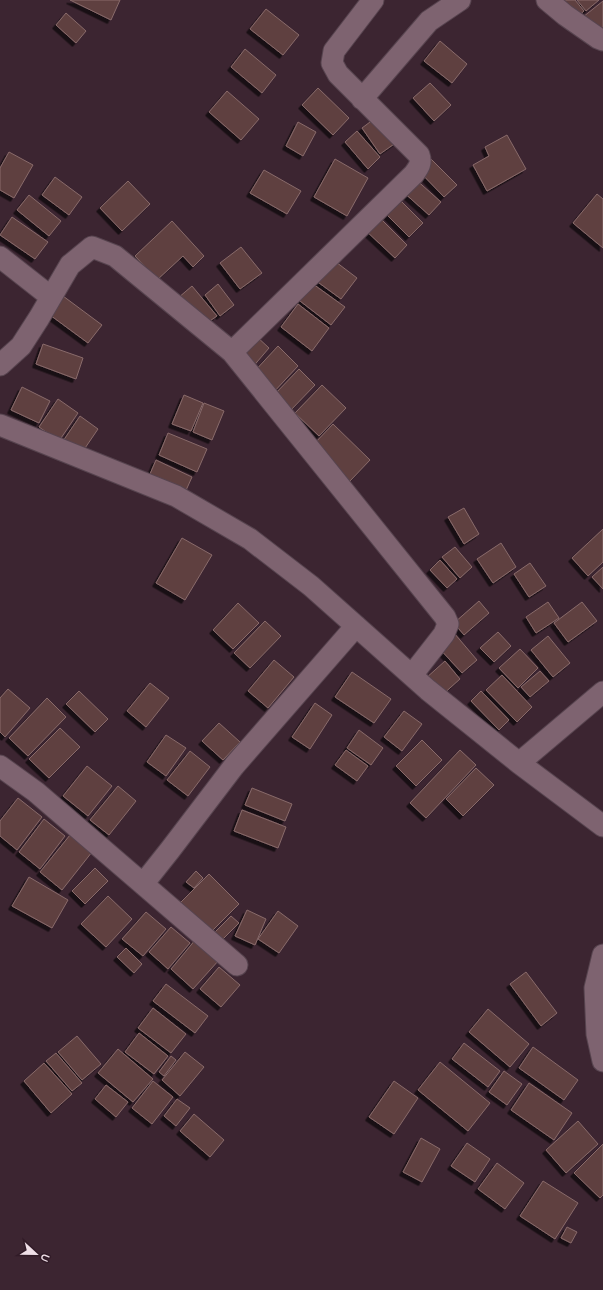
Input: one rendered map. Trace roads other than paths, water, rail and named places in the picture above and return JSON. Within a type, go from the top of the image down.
[{"type":"street","points":[[232,352],[414,174],[419,166],[421,160],[419,156],[338,74],[332,63],[334,50],[373,0]]},
{"type":"street","points":[[362,99],[428,21],[460,0]]},
{"type":"street","points":[[547,0],[565,15],[603,40]]},
{"type":"street","points":[[0,365],[21,346],[40,318],[70,265],[92,247],[115,256],[232,352],[445,616],[448,624],[444,634],[412,675]]},
{"type":"street","points":[[0,257],[51,297]]},
{"type":"street","points":[[0,425],[176,496],[250,539],[311,586],[428,690],[519,763],[603,826]]},
{"type":"street","points":[[142,884],[234,766],[356,626]]},
{"type":"street","points":[[519,763],[603,692]]},
{"type":"street","points":[[0,766],[36,792],[237,965]]},
{"type":"street","points":[[603,955],[595,988],[597,1034],[603,1060]]}]
